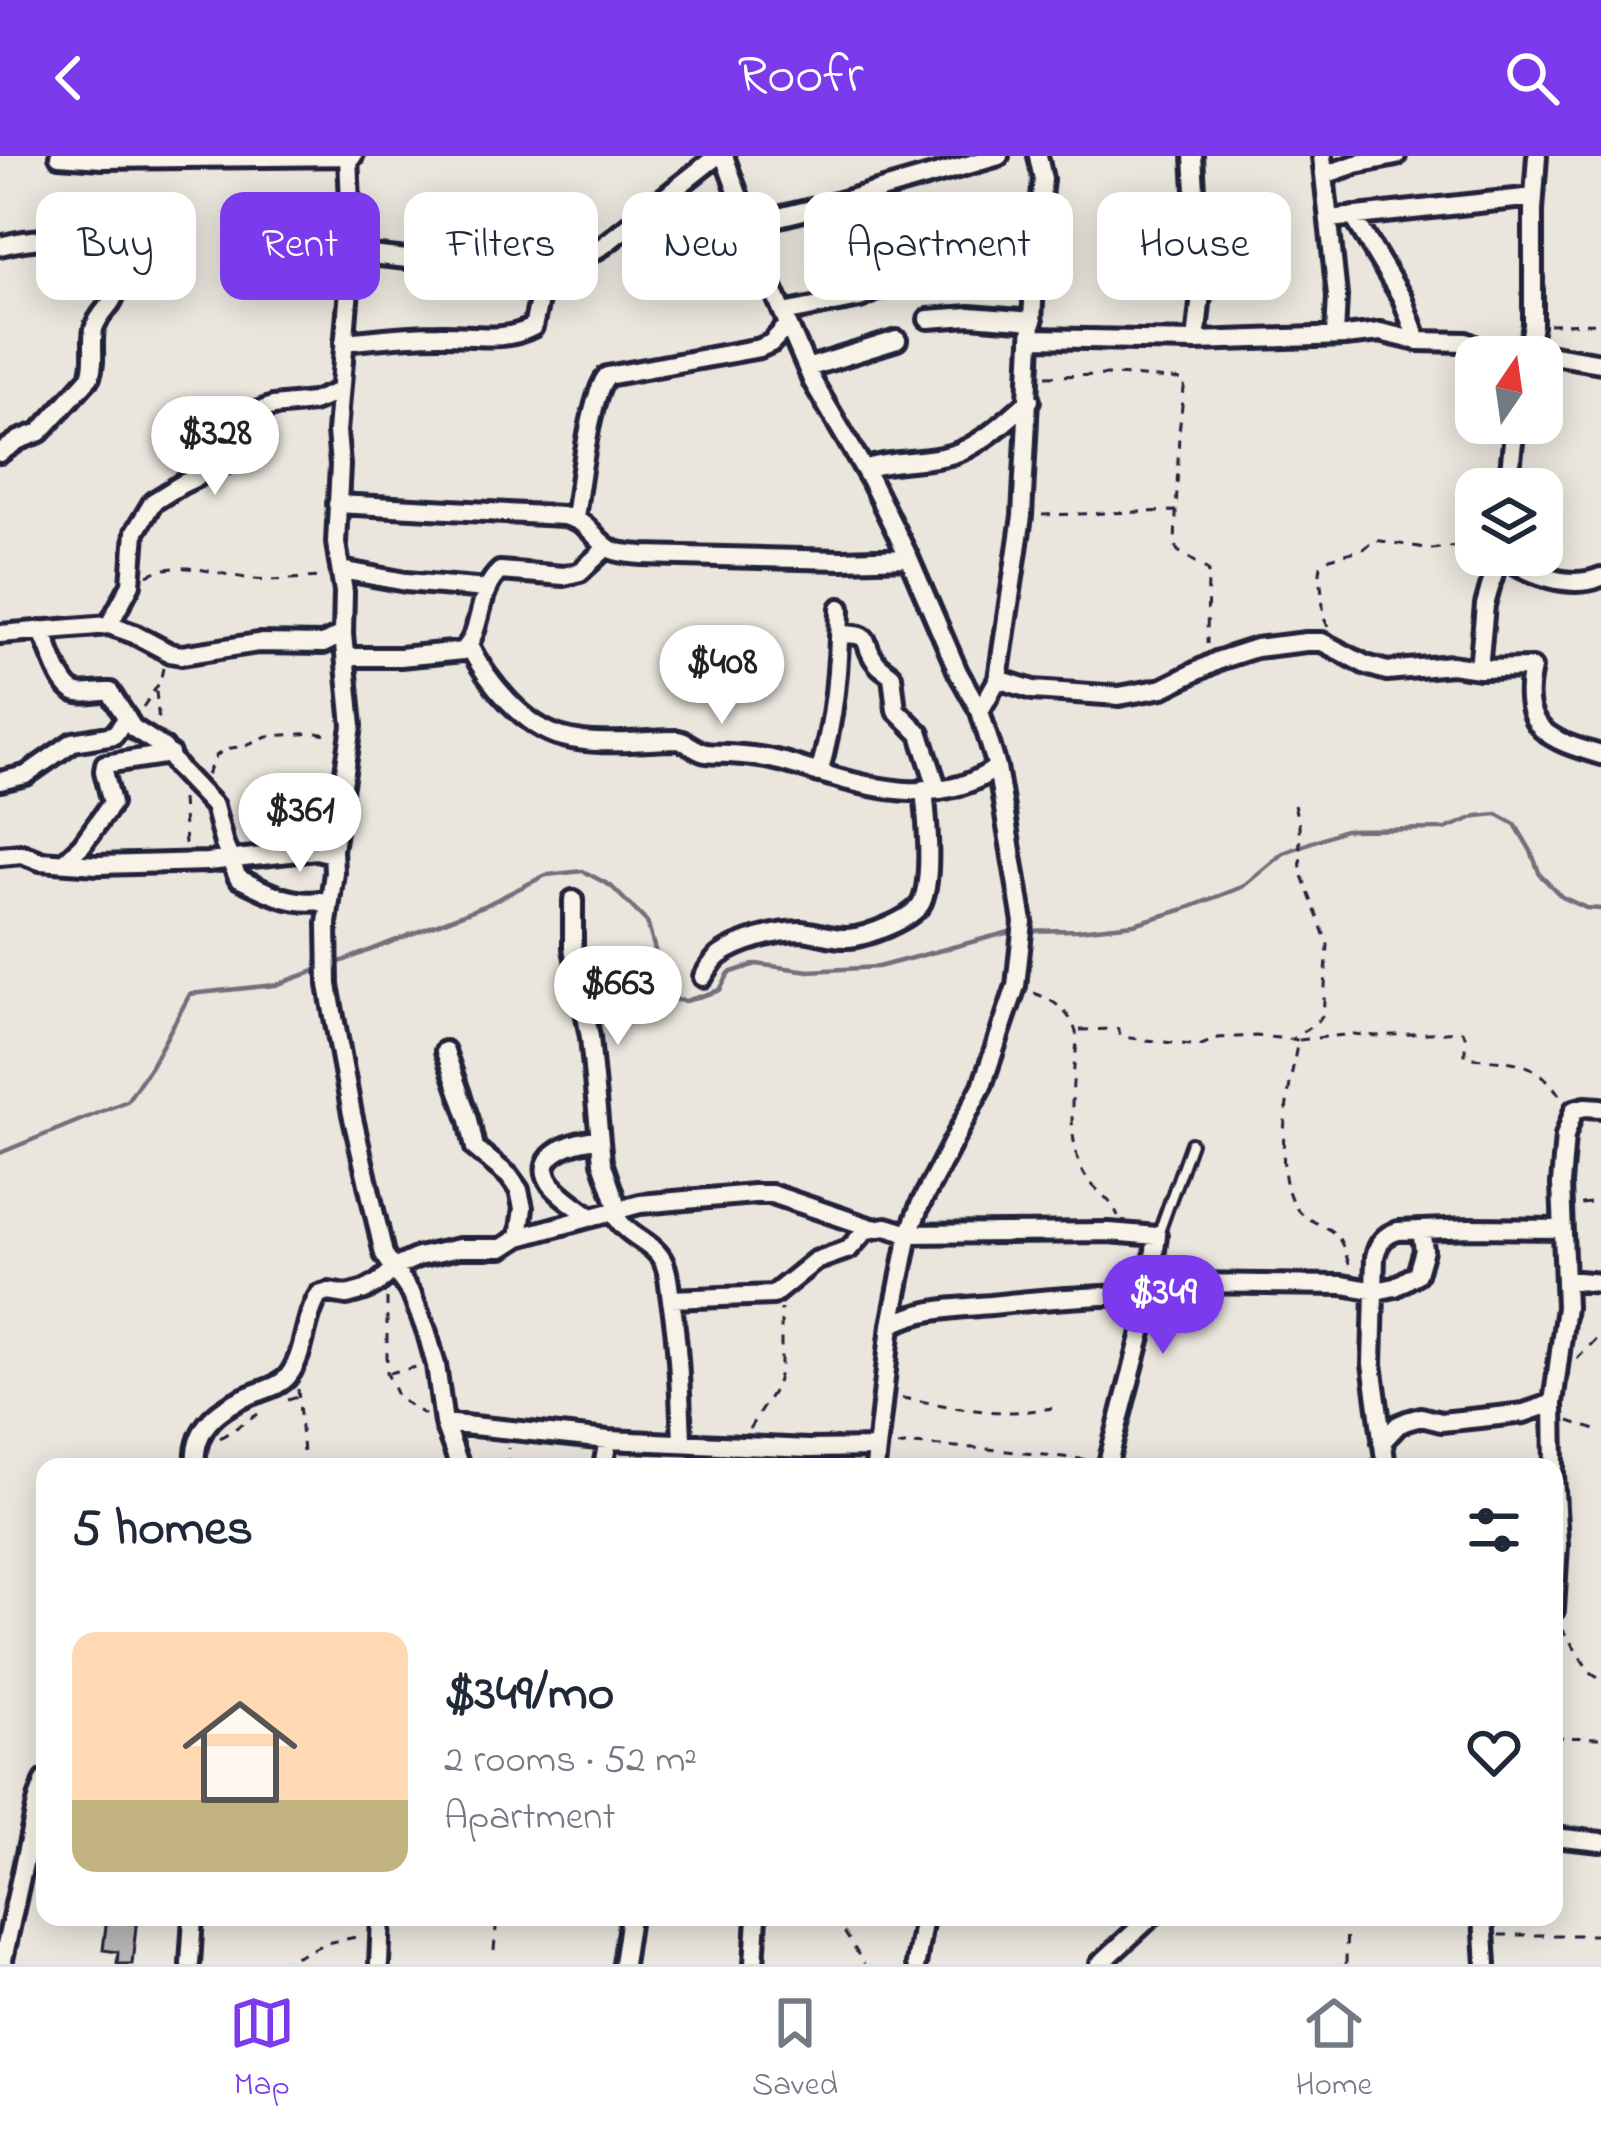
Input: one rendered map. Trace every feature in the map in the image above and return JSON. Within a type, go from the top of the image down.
[{"type":"street","points":[[59,156],[350,156],[351,192]]},
{"type":"street","points":[[670,192],[721,156],[736,192]]},
{"type":"street","points":[[780,217],[999,156]]},
{"type":"street","points":[[980,711],[998,680],[1022,515],[1043,179],[1038,156]]},
{"type":"street","points":[[1193,156],[1201,294],[1196,341]]},
{"type":"street","points":[[1335,336],[1337,296],[1323,166],[1396,156]]},
{"type":"street","points":[[1532,336],[1537,156]]},
{"type":"street","points":[[1329,219],[1534,197]]},
{"type":"street","points":[[1353,217],[1402,298],[1418,341]]},
{"type":"street","points":[[0,245],[32,240],[78,247],[85,252],[95,277],[114,290],[114,298],[94,328],[90,377],[40,432],[0,453]]},
{"type":"street","points":[[348,300],[336,543],[351,701],[350,740],[333,854],[326,967],[337,1042],[388,1274],[412,1295],[436,1365],[444,1423],[457,1458]]},
{"type":"street","points":[[344,342],[524,332],[533,327],[539,300]]},
{"type":"street","points":[[444,1423],[608,1440],[734,1444],[876,1458],[891,1325],[909,1234],[982,1086],[1016,986],[1023,922],[997,767],[980,711],[909,558],[807,368],[778,300]]},
{"type":"street","points":[[574,518],[597,392],[607,376],[760,348],[771,343],[786,319],[853,300]]},
{"type":"street","points":[[928,319],[970,316],[1033,329],[1196,341],[1380,332],[1418,341],[1455,342]]},
{"type":"street","points":[[807,368],[897,340]]},
{"type":"street","points":[[1563,358],[1601,363]]},
{"type":"street","points":[[109,626],[131,584],[135,532],[152,502],[236,459],[242,451],[244,427],[256,412],[313,402],[340,391]]},
{"type":"street","points":[[864,469],[885,462],[953,455],[1030,400]]},
{"type":"street","points":[[337,505],[574,518],[607,547],[643,555],[909,558]]},
{"type":"street","points":[[346,657],[456,653],[469,646],[491,579],[500,571],[564,577],[580,572],[607,547]]},
{"type":"street","points":[[341,573],[487,589]]},
{"type":"street","points":[[1479,669],[1481,626],[1495,576]]},
{"type":"street","points":[[1541,576],[1586,584],[1601,577]]},
{"type":"street","points":[[819,773],[832,718],[840,608]]},
{"type":"street","points":[[0,634],[109,626],[182,655],[258,643],[322,644],[343,634]]},
{"type":"street","points":[[41,630],[70,690],[110,692],[137,732],[171,756],[217,811],[234,873],[279,897],[320,901],[328,907]]},
{"type":"street","points":[[703,976],[721,954],[757,939],[799,931],[849,938],[914,914],[924,897],[931,790],[920,734],[896,710],[892,676],[873,659],[869,642],[862,636],[839,634]]},
{"type":"street","points":[[998,680],[1033,690],[1120,696],[1163,688],[1219,660],[1281,644],[1322,642],[1387,671],[1451,664],[1479,669],[1532,668],[1527,704],[1539,728],[1557,740],[1601,755]]},
{"type":"street","points":[[469,646],[496,690],[558,736],[596,742],[677,740],[704,753],[759,756],[880,789],[960,787],[997,767]]},
{"type":"street","points":[[0,781],[26,775],[73,742],[114,735],[128,718]]},
{"type":"street","points":[[65,861],[112,802],[105,764],[171,756]]},
{"type":"street","points":[[0,856],[22,854],[40,861],[98,865],[229,860],[309,850],[333,854]]},
{"type":"street","points":[[573,900],[573,948],[590,1037],[607,1180],[618,1222],[662,1258],[676,1334],[682,1441]]},
{"type":"street","points":[[445,1051],[475,1148],[519,1190],[523,1208],[519,1237]]},
{"type":"street","points":[[1554,1458],[1552,1409],[1566,1307],[1561,1229],[1565,1136],[1574,1110],[1601,1108]]},
{"type":"street","points":[[591,1216],[550,1183],[547,1170],[563,1147],[599,1139]]},
{"type":"street","points":[[196,1458],[197,1441],[211,1417],[289,1376],[319,1295],[353,1294],[418,1256],[459,1248],[502,1248],[519,1237],[616,1210],[671,1200],[765,1193],[872,1228],[909,1234],[1157,1236],[1135,1363],[1110,1458]]},
{"type":"street","points":[[671,1299],[773,1295],[815,1262],[849,1249],[872,1228]]},
{"type":"street","points":[[1384,1458],[1372,1364],[1369,1289],[1377,1246],[1390,1234],[1421,1230],[1561,1229]]},
{"type":"street","points":[[891,1325],[937,1309],[1226,1283],[1395,1286],[1418,1274],[1424,1250],[1421,1230]]},
{"type":"street","points":[[1566,1280],[1601,1283]]},
{"type":"street","points":[[1382,1442],[1398,1425],[1421,1417],[1442,1422],[1552,1409]]},
{"type":"street","points":[[605,1458],[608,1440]]},
{"type":"street","points":[[2,1964],[36,1819]]},
{"type":"street","points":[[1563,1838],[1601,1842]]},
{"type":"street","points":[[190,1964],[192,1926]]},
{"type":"street","points":[[379,1964],[381,1926]]},
{"type":"street","points":[[623,1964],[629,1926]]},
{"type":"street","points":[[754,1964],[756,1926]]},
{"type":"street","points":[[916,1964],[922,1926]]},
{"type":"street","points":[[1100,1964],[1141,1926]]},
{"type":"street","points":[[1484,1926],[1486,1964]]},
{"type":"lane","points":[[1157,1236],[1191,1143]]},
{"type":"path","points":[[1534,325],[1601,323]]},
{"type":"path","points":[[1031,376],[1185,380],[1175,545],[1208,570],[1206,641],[1219,660]]},
{"type":"path","points":[[1022,515],[1178,511]]},
{"type":"path","points":[[1340,650],[1324,618],[1321,566],[1379,540],[1432,549],[1455,546]]},
{"type":"path","points":[[131,584],[167,568],[267,579],[341,573]]},
{"type":"path","points":[[165,650],[155,705],[184,815],[184,862]]},
{"type":"path","points":[[128,718],[157,688]]},
{"type":"path","points":[[199,789],[216,756],[225,749],[277,736],[317,733],[350,740]]},
{"type":"path","points":[[1294,805],[1300,873],[1328,954],[1323,1016],[1294,1040],[1284,1158],[1288,1193],[1304,1217],[1336,1235],[1369,1289]]},
{"type":"path","points":[[1016,986],[1057,1003],[1077,1030],[1072,1097],[1075,1147],[1092,1188],[1113,1203],[1130,1234]]},
{"type":"path","points":[[1077,1030],[1118,1029],[1121,1037],[1135,1041],[1199,1046],[1218,1038],[1294,1040],[1462,1031],[1466,1057],[1508,1059],[1534,1068],[1574,1110]]},
{"type":"path","points":[[1561,1206],[1601,1202]]},
{"type":"path","points":[[388,1274],[387,1373],[398,1397],[444,1423]]},
{"type":"path","points":[[734,1444],[776,1387],[781,1368],[782,1289]]},
{"type":"path","points":[[1558,1377],[1601,1334]]},
{"type":"path","points":[[297,1358],[303,1458]]},
{"type":"path","points":[[387,1373],[436,1365]]},
{"type":"path","points":[[883,1396],[992,1413],[1052,1408]]},
{"type":"path","points":[[282,1402],[298,1397]]},
{"type":"path","points":[[200,1458],[225,1434],[273,1405]]},
{"type":"path","points":[[1552,1409],[1601,1432]]},
{"type":"path","points":[[876,1458],[911,1444],[1065,1458]]},
{"type":"path","points":[[1563,1629],[1580,1660],[1601,1679]]},
{"type":"path","points":[[1563,1736],[1601,1738]]},
{"type":"path","points":[[279,1964],[326,1942],[381,1926]]},
{"type":"path","points":[[494,1950],[496,1926]]},
{"type":"path","points":[[841,1926],[864,1964]]},
{"type":"path","points":[[1346,1964],[1347,1926]]},
{"type":"path","points":[[1485,1936],[1601,1935]]},
{"type":"building","points":[[106,1926],[136,1926],[132,1964],[117,1964],[118,1952],[103,1950]]},
{"type":"waterway","points":[[335,964],[486,905],[546,875],[583,871],[611,886],[647,922],[669,999],[686,1001],[720,990],[729,973],[756,964],[809,971],[878,967],[1013,931],[1134,924],[1242,887],[1283,853],[1344,830],[1445,829],[1477,816],[1497,814],[1515,824],[1540,875],[1562,897],[1601,909]]},
{"type":"waterway","points":[[0,1153],[127,1101],[190,994],[275,985],[324,968]]}]
